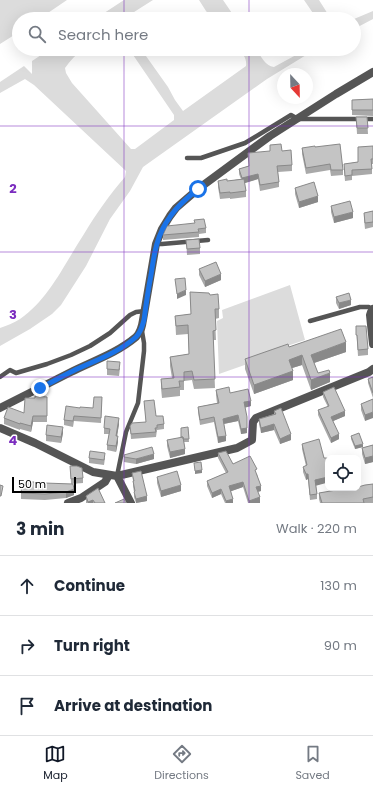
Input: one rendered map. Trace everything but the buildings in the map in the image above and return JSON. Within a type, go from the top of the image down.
[{"type":"street","points":[[0,408],[103,358],[136,336],[142,329],[156,244],[160,233],[170,216],[184,200],[270,136],[373,72]]},
{"type":"street","points":[[373,309],[370,315],[373,344]]},
{"type":"street","points":[[0,428],[35,443],[94,472],[113,475],[236,448],[252,440],[253,422],[256,418],[369,372],[373,369]]},
{"type":"street","points":[[68,503],[81,498],[113,475]]},
{"type":"street","points":[[113,475],[131,503]]},
{"type":"lane","points":[[187,158],[201,158],[245,143],[291,115],[298,118],[373,119]]},
{"type":"lane","points":[[156,244],[208,240]]},
{"type":"lane","points":[[310,321],[360,306],[373,309]]},
{"type":"lane","points":[[0,377],[10,370],[16,373],[71,355],[90,346],[110,333],[130,315],[136,312],[145,311]]},
{"type":"lane","points":[[113,475],[126,432],[138,403],[144,351],[142,329]]},
{"type":"shaded area","points":[[0,0],[67,0],[49,12],[12,12],[12,36],[0,44]]},
{"type":"shaded area","points":[[124,0],[153,0],[134,12],[106,12]]},
{"type":"shaded area","points":[[199,0],[223,0],[231,12],[207,12]]},
{"type":"shaded area","points":[[304,0],[319,0],[327,12],[312,12]]},
{"type":"shaded area","points":[[373,11],[373,19],[361,25],[361,16]]},
{"type":"shaded area","points":[[40,56],[75,56],[65,68],[66,73],[72,83],[131,149],[135,149],[174,120],[174,115],[134,56],[146,56],[183,111],[246,66],[244,56],[261,56],[268,65],[274,67],[294,56],[305,56],[285,68],[277,68],[277,73],[143,167],[130,191],[110,219],[86,266],[61,305],[52,314],[30,329],[0,346],[0,328],[20,319],[40,301],[56,280],[98,212],[125,177],[126,171],[34,85],[25,79],[0,93],[0,82],[24,66],[32,74],[32,61]]},
{"type":"shaded area","points":[[290,285],[305,340],[284,347],[285,351],[219,374],[217,321],[223,318],[222,310]]},
{"type":"route","points":[[40,388],[103,358],[136,336],[142,329],[156,244],[162,229],[176,208],[198,189]]}]
